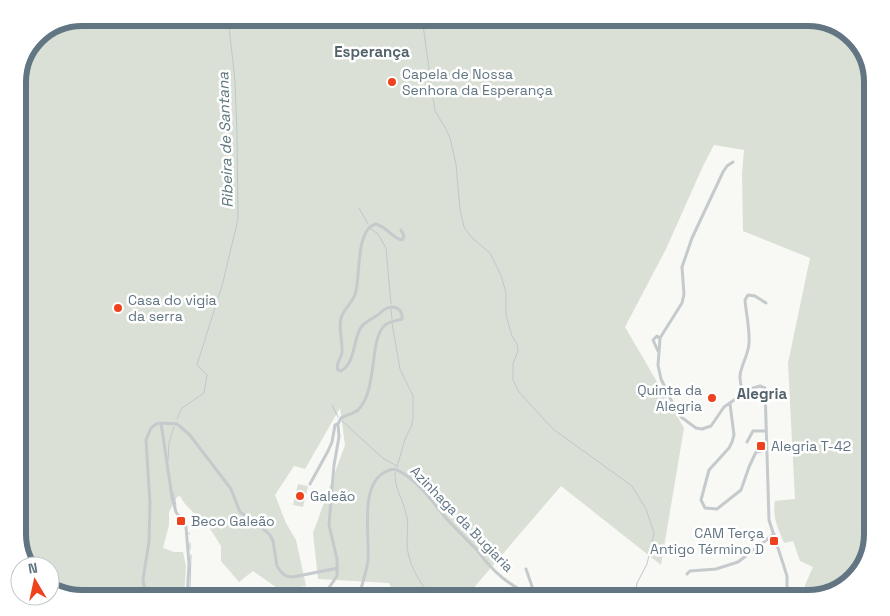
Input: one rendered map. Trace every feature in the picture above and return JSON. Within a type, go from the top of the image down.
[{"type":"street","points":[[733,162],[723,172],[692,238],[682,267],[684,294],[682,303],[660,339],[658,365],[660,379],[674,406],[691,424],[702,428],[710,426],[724,407],[730,404],[743,391],[760,386],[765,388],[769,520],[787,576],[788,590]]},
{"type":"street","points":[[310,484],[332,442],[335,425],[338,424],[341,418],[356,412],[362,405],[372,376],[378,334],[384,326],[392,321],[402,319],[402,312],[396,307],[389,307],[363,324],[359,330],[354,350],[347,366],[341,371],[336,368],[342,350],[341,318],[356,293],[358,266],[365,233],[369,227],[376,224],[386,228],[397,239],[402,240],[404,236],[401,230]]},
{"type":"street","points":[[743,391],[740,384],[740,371],[749,343],[745,300],[748,295],[755,296],[766,303]]},
{"type":"street","points":[[658,351],[653,339],[657,336],[660,339]]},
{"type":"street","points":[[730,404],[734,438],[729,448],[709,470],[701,500],[705,508],[717,509],[739,493],[756,452],[766,450]]},
{"type":"street","points":[[145,590],[143,579],[149,542],[150,503],[146,440],[151,428],[156,424],[162,423],[177,424],[189,434],[231,489],[240,512],[270,535],[273,541],[277,566],[281,572],[286,576],[293,577],[338,568]]},
{"type":"street","points":[[162,423],[172,497],[176,512],[186,527],[189,564],[187,590]]},
{"type":"street","points":[[328,590],[335,580],[338,568],[329,525],[334,464],[339,437],[338,424]]},
{"type":"street","points":[[748,442],[753,431],[766,430]]},
{"type":"street","name":"Azinhaga da Bugiaria","points":[[361,590],[368,561],[370,492],[373,482],[380,475],[396,470],[416,483],[504,581],[520,590]]},
{"type":"street","points":[[687,574],[690,571],[716,569],[738,562],[774,534]]},
{"type":"street","points":[[526,569],[533,590]]},
{"type":"shaded area","points":[[83,26],[807,26],[826,29],[850,45],[861,64],[864,83],[864,533],[862,548],[858,558],[845,576],[826,587],[805,590],[813,567],[800,561],[793,541],[784,543],[774,512],[775,501],[795,499],[788,363],[810,258],[743,231],[742,174],[744,150],[714,145],[666,249],[625,327],[684,428],[661,565],[561,486],[472,590],[392,590],[389,583],[318,579],[313,533],[345,445],[340,408],[305,469],[294,466],[275,495],[286,523],[296,540],[306,586],[280,590],[253,571],[239,582],[221,561],[221,546],[202,516],[198,517],[180,496],[177,497],[169,512],[169,525],[163,548],[174,552],[183,552],[186,566],[184,590],[83,590],[60,585],[60,556],[31,556],[26,537],[26,79],[32,58],[45,40],[61,31]]},
{"type":"shaded area","name":"Galeão","points":[[298,484],[308,486],[303,507],[293,505]]},
{"type":"waterway","name":"Ribeira de Santana","points":[[177,419],[182,408],[204,393],[207,375],[197,365],[223,282],[238,219],[235,81],[229,26]]},
{"type":"waterway","points":[[423,26],[435,111],[450,138],[456,164],[460,210],[464,227],[472,238],[490,253],[501,275],[506,293],[506,315],[518,351],[513,364],[513,380],[519,392],[553,429],[632,486],[646,509],[654,533],[647,564],[637,583],[636,590]]},
{"type":"waterway","points":[[359,208],[368,224]]},
{"type":"waterway","points":[[371,229],[378,234],[386,248],[391,304]]},
{"type":"waterway","points":[[391,309],[392,319]]},
{"type":"waterway","points":[[392,323],[400,369],[413,396],[412,425],[405,439],[397,467]]},
{"type":"waterway","points":[[332,405],[338,417]]},
{"type":"waterway","points":[[342,421],[384,459],[397,466]]},
{"type":"waterway","name":"Ribeira de Santana","points":[[168,460],[169,443],[174,427]]},
{"type":"waterway","points":[[395,472],[397,488],[407,517],[407,541],[411,565],[426,590]]},
{"type":"waterway","name":"Ribeira de Santana","points":[[173,493],[176,505]]},
{"type":"waterway","name":"Ribeira de Santana","points":[[190,543],[190,549]]},
{"type":"waterway","name":"Ribeira de Santana","points":[[190,587],[191,555]]},
{"type":"place","name":"Capela de Nossa Senhora da Esperança","points":[[392,82]]},
{"type":"place","name":"Casa do vigia da serra","points":[[118,308]]},
{"type":"place","name":"Quinta da Alegria","points":[[712,398]]},
{"type":"place","name":"Alegria T-42","points":[[761,446]]},
{"type":"place","name":"Galeão","points":[[300,496]]},
{"type":"place","name":"Beco Galeão","points":[[181,521]]},
{"type":"place","name":"CAM Terça Antigo Término D","points":[[774,541]]},
{"type":"district","name":"Esperança","points":[[372,51]]},
{"type":"district","name":"Alegria","points":[[762,393]]}]
